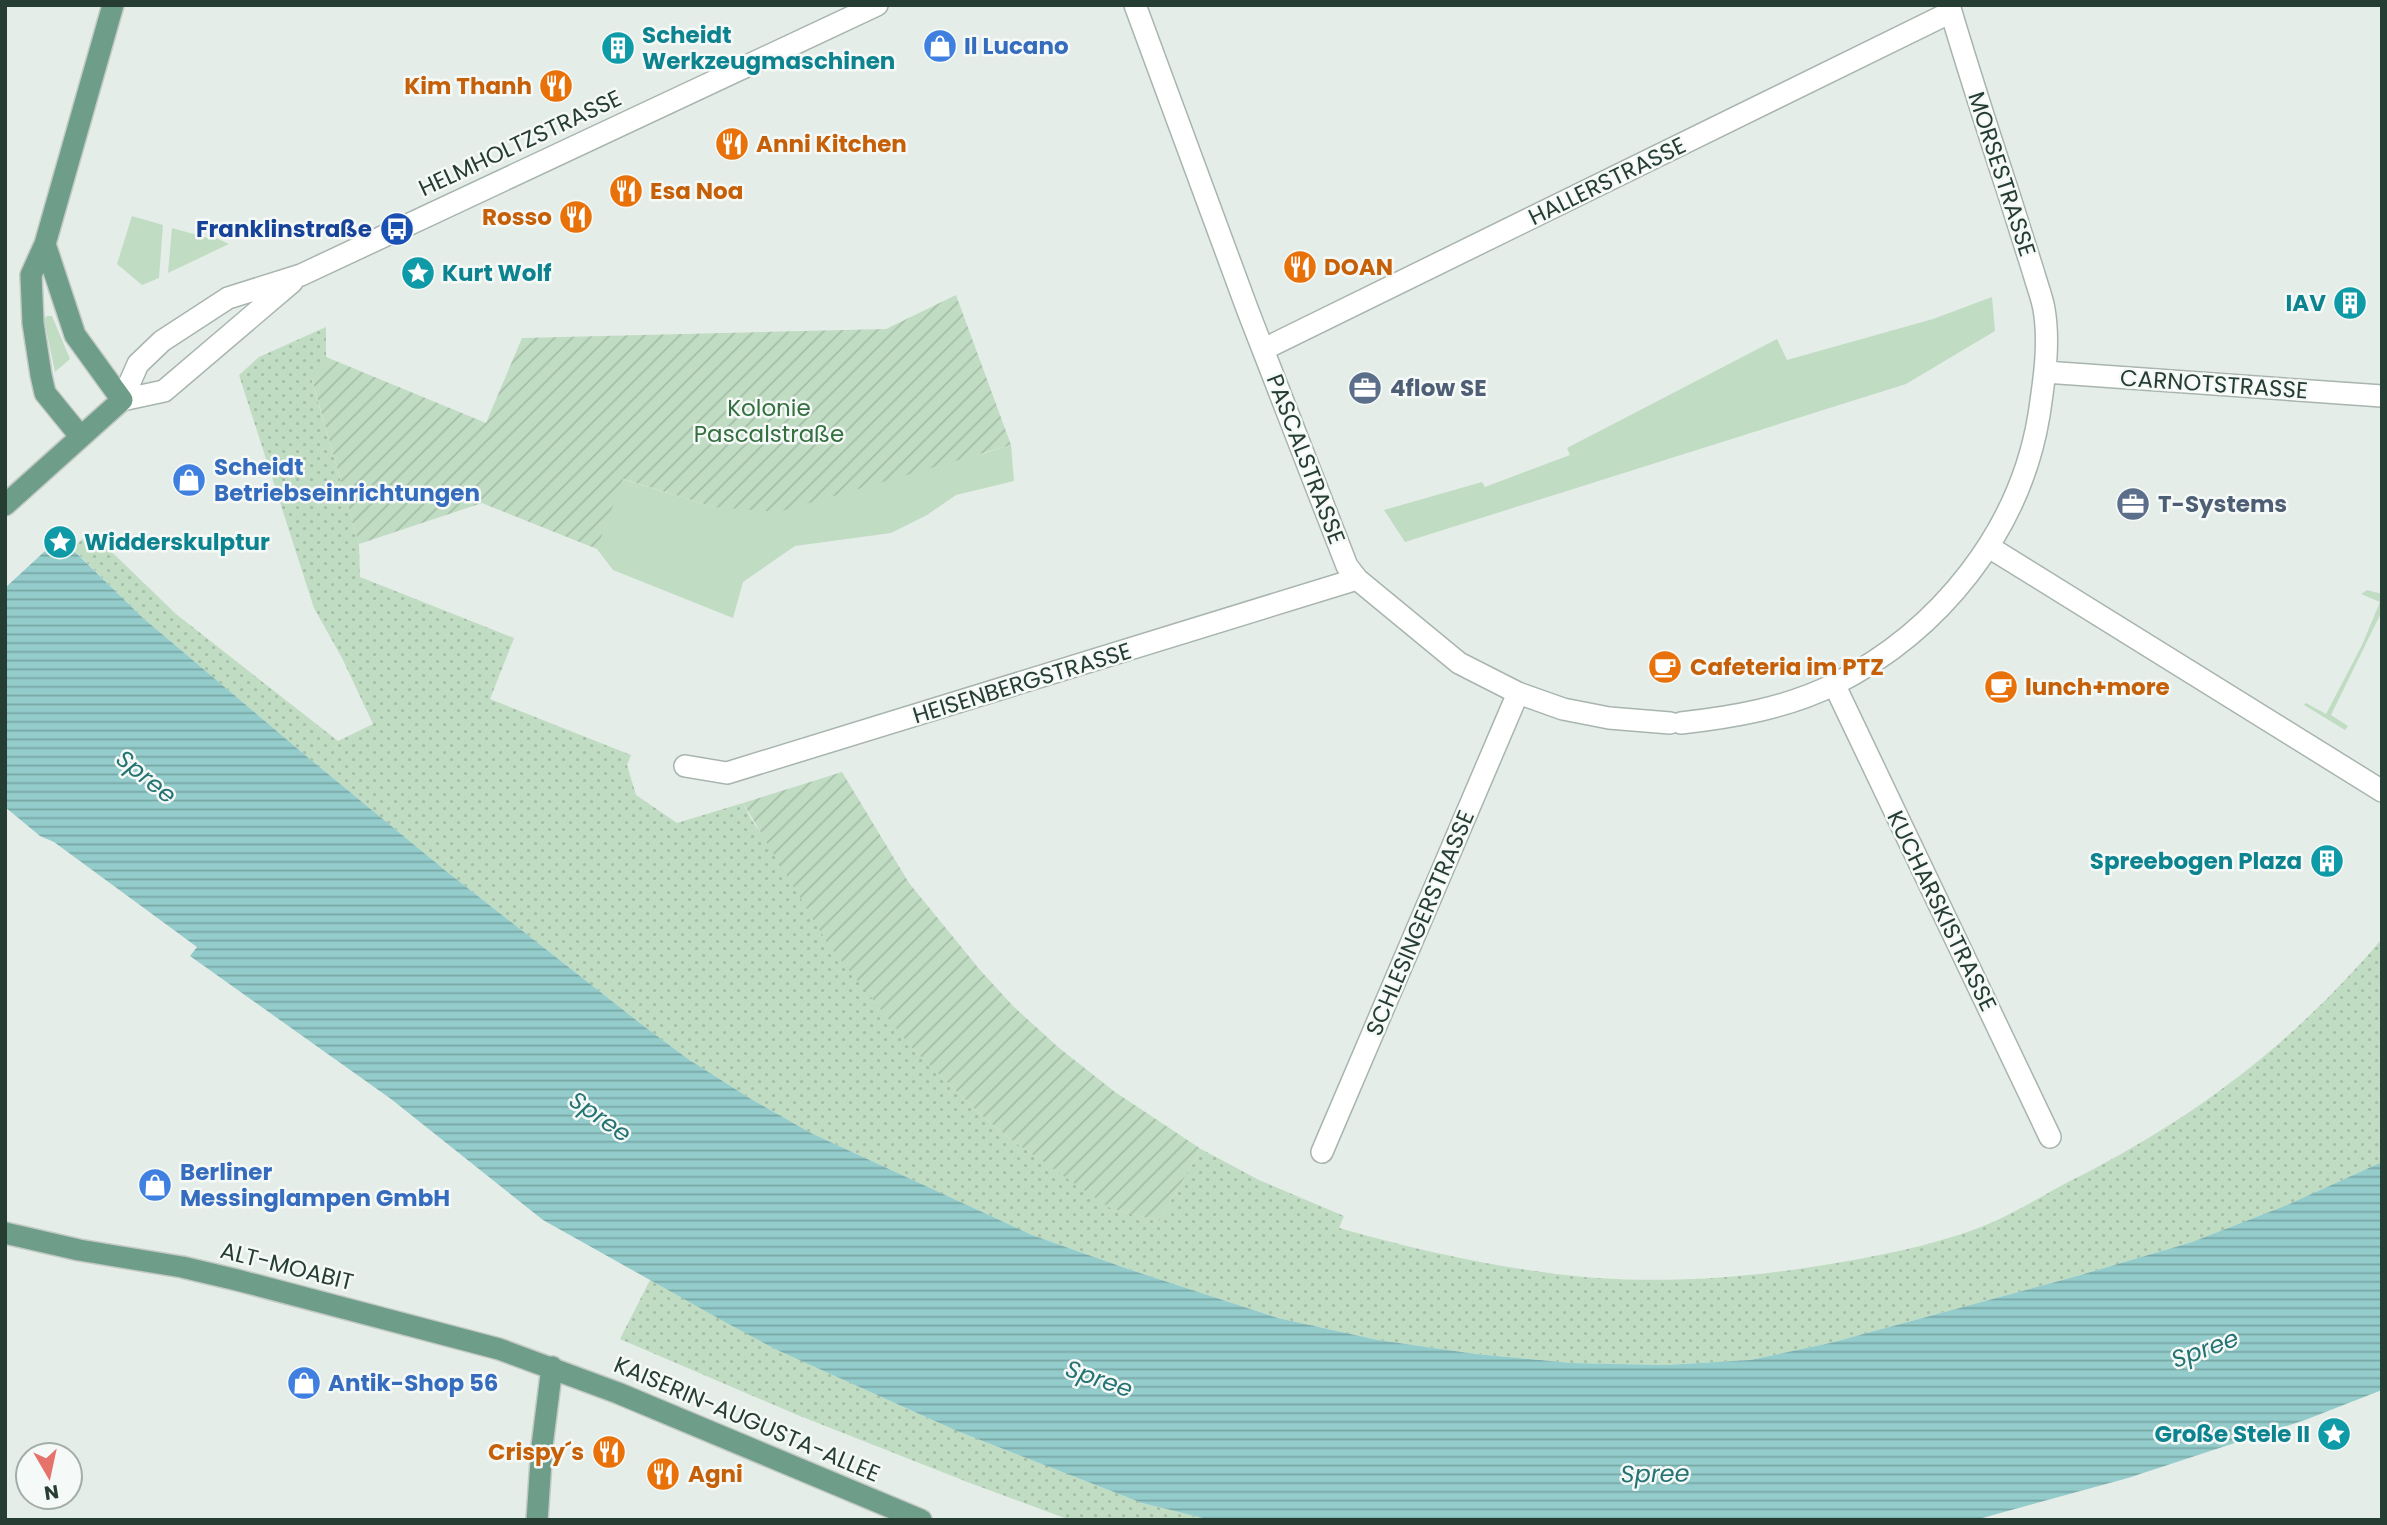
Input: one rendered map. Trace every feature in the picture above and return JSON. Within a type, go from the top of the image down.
[{"type":"main road","points":[[80,436],[45,393],[33,323],[31,275],[46,244],[113,5]]},
{"type":"main road","points":[[46,244],[75,335],[122,400]]},
{"type":"main road","name":"HELMHOLTZSTRASSE","points":[[12,499],[122,400]]},
{"type":"main road","name":"ALT-MOABIT","points":[[5,1233],[237,1280],[475,1342],[552,1367]]},
{"type":"main road","points":[[537,1520],[542,1446],[552,1367]]},
{"type":"main road","name":"KAISERIN-AUGUSTA-ALLEE","points":[[552,1367],[921,1520]]},
{"type":"street","name":"HELMHOLTZSTRASSE","points":[[122,400],[138,364],[162,341],[229,298],[300,275],[877,5]]},
{"type":"street","name":"PASCALSTRASSE","points":[[1135,5],[1347,566],[1357,579],[1459,663],[1518,693],[1563,709],[1609,718],[1676,723],[1733,717],[1759,711],[1834,684],[1864,667],[1923,623],[1953,593],[1989,547],[2023,477],[2034,446],[2045,372],[2046,345]]},
{"type":"street","name":"HALLERSTRASSE","points":[[1264,349],[1950,9]]},
{"type":"street","name":"MORSESTRASSE","points":[[1950,9],[2044,309],[2046,345]]},
{"type":"street","name":"HELMHOLTZSTRASSE","points":[[122,400],[164,391],[300,275]]},
{"type":"street","name":"CARNOTSTRASSE","points":[[2045,372],[2382,396]]},
{"type":"street","points":[[1989,547],[2382,791]]},
{"type":"street","name":"HEISENBERGSTRASSE","points":[[685,766],[727,773],[1357,579]]},
{"type":"street","name":"KUCHARSKISTRASSE","points":[[1834,684],[2050,1137]]},
{"type":"street","name":"SCHLESINGERSTRASSE","points":[[1322,1152],[1518,693]]},
{"type":"green space","points":[[132,216],[163,225],[159,278],[142,285],[117,264]]},
{"type":"green space","points":[[172,228],[215,240],[216,238],[229,244],[168,273]]},
{"type":"green space","name":"Kolonie Pascalstraße","points":[[956,295],[1011,445],[778,512],[714,507],[623,479],[597,549],[482,503],[359,544],[312,380],[326,357],[486,423],[522,338],[886,329]]},
{"type":"green space","points":[[1992,297],[1995,331],[1906,384],[1405,542],[1384,510],[1482,482],[1485,487],[1570,455],[1567,448],[1777,339],[1787,360],[1933,319]]},
{"type":"green space","points":[[52,316],[70,359],[55,372],[44,319]]},
{"type":"green space","points":[[326,327],[326,357],[312,381],[359,544],[360,577],[514,638],[490,699],[631,755],[627,765],[636,795],[677,823],[743,803],[751,819],[912,1048],[980,1114],[1013,1141],[1111,1208],[1159,1221],[1201,1149],[1259,1180],[1344,1216],[1339,1228],[1440,1254],[1517,1268],[1580,1277],[1695,1279],[1810,1267],[1884,1254],[1940,1241],[1993,1222],[2162,1130],[2241,1075],[2278,1044],[2314,1012],[2382,939],[2382,1162],[2287,1205],[2192,1242],[2077,1276],[1830,1343],[1750,1360],[1665,1365],[1572,1363],[1476,1354],[1378,1340],[1278,1318],[1032,1235],[811,1133],[688,1059],[446,871],[305,755],[143,618],[72,548],[91,532],[176,614],[338,741],[373,724],[342,658],[314,608],[239,375],[259,357]]},
{"type":"green space","points":[[1011,445],[1014,481],[956,495],[927,515],[891,533],[795,546],[743,582],[733,618],[613,570],[597,549],[622,479],[714,507],[985,453]]},
{"type":"green space","points":[[2367,590],[2382,594],[2382,611],[2331,715],[2348,726],[2345,730],[2304,705],[2306,703],[2326,714],[2362,645],[2380,602],[2361,594]]},
{"type":"green space","points":[[842,772],[909,883],[1013,1006],[1058,1047],[1115,1092],[1201,1149],[1159,1221],[1110,1208],[1013,1141],[980,1114],[912,1048],[828,944],[743,803]]},
{"type":"green space","points":[[650,1280],[777,1350],[957,1431],[1142,1503],[1211,1520],[1070,1520],[795,1414],[620,1339]]},
{"type":"water","name":"Spree","points":[[5,486],[60,545],[65,542],[143,618],[305,755],[446,871],[688,1059],[811,1133],[1032,1235],[1278,1318],[1378,1340],[1476,1354],[1572,1363],[1665,1365],[1750,1360],[1830,1343],[2077,1276],[2192,1242],[2287,1205],[2382,1162],[2382,1390],[2305,1420],[2128,1478],[1975,1520],[1211,1520],[1142,1503],[957,1431],[777,1350],[543,1220],[391,1099],[190,956],[197,947],[54,842],[40,836],[5,807]]},
{"type":"pier","points":[[5,483],[58,539],[5,588]]},
{"type":"place","name":"Il Lucano","points":[[940,46]]},
{"type":"place","name":"Scheidt Werkzeugmaschinen","points":[[618,48]]},
{"type":"place","name":"Kim Thanh","points":[[556,86]]},
{"type":"place","name":"Anni Kitchen","points":[[732,144]]},
{"type":"place","name":"Esa Noa","points":[[626,191]]},
{"type":"place","name":"Rosso","points":[[576,217]]},
{"type":"place","name":"Franklinstraße","points":[[397,229]]},
{"type":"place","name":"DOAN","points":[[1300,267]]},
{"type":"place","name":"Kurt Wolf","points":[[418,273]]},
{"type":"place","name":"IAV","points":[[2350,303]]},
{"type":"place","name":"4flow SE","points":[[1365,388]]},
{"type":"place","name":"Scheidt Betriebseinrichtungen","points":[[189,480]]},
{"type":"place","name":"T-Systems","points":[[2133,504]]},
{"type":"place","name":"Widderskulptur","points":[[60,542]]},
{"type":"place","name":"Cafeteria im PTZ","points":[[1665,667]]},
{"type":"place","name":"lunch+more","points":[[2001,687]]},
{"type":"place","name":"Spreebogen Plaza","points":[[2327,861]]},
{"type":"place","name":"Berliner Messinglampen GmbH","points":[[155,1185]]},
{"type":"place","name":"Antik-Shop 56","points":[[304,1383]]},
{"type":"place","name":"Große Stele II","points":[[2334,1434]]},
{"type":"place","name":"Crispy´s","points":[[609,1452]]},
{"type":"place","name":"Agni","points":[[663,1474]]}]
